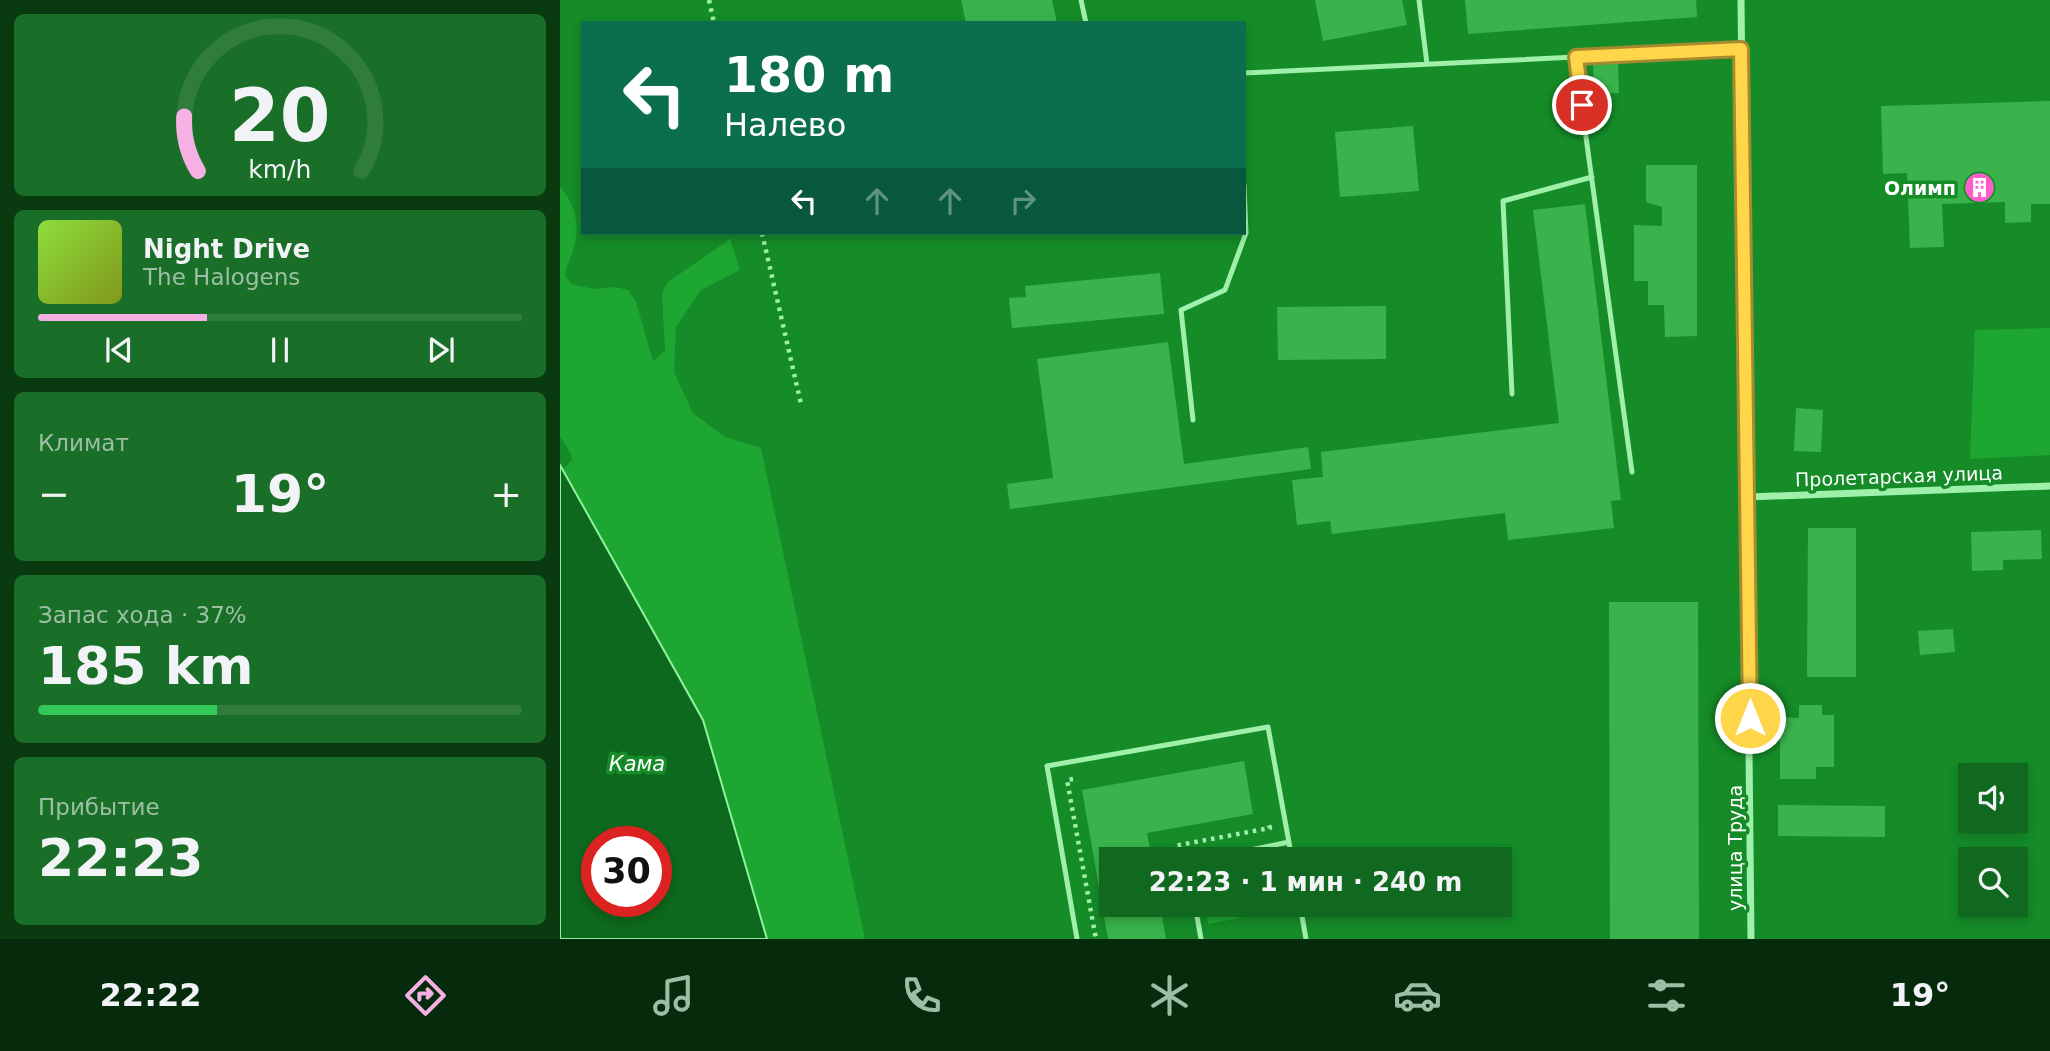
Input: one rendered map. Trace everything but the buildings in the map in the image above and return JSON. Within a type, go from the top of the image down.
[{"type":"street","name":"улица Труда","points":[[1741,0],[1751,939]]},
{"type":"street","name":"Пролетарская улица","points":[[1748,497],[2050,486]]},
{"type":"lane","points":[[1081,0],[1086,21]]},
{"type":"lane","points":[[1419,0],[1427,64]]},
{"type":"lane","points":[[1246,73],[1741,49]]},
{"type":"lane","points":[[1576,57],[1632,472]]},
{"type":"lane","points":[[1512,394],[1503,201],[1592,177]]},
{"type":"lane","points":[[1193,421],[1181,310],[1225,290],[1245,235]]},
{"type":"lane","points":[[1077,939],[1047,766],[1268,727],[1290,847]]},
{"type":"lane","points":[[1265,847],[1289,842]]},
{"type":"lane","points":[[1197,917],[1201,939]]},
{"type":"lane","points":[[1302,917],[1306,939]]},
{"type":"path","points":[[709,0],[714,21]]},
{"type":"path","points":[[762,235],[801,404]]},
{"type":"path","points":[[1081,777],[1068,780],[1096,939]]},
{"type":"path","points":[[1174,847],[1270,828],[1268,816]]},
{"type":"shaded area","points":[[560,187],[573,207],[576,223],[576,239],[565,275],[571,284],[594,289],[615,287],[628,290],[636,302],[653,361],[665,351],[662,293],[668,282],[730,239],[740,270],[701,290],[676,327],[674,372],[693,413],[725,437],[761,448],[865,939],[767,939],[703,720],[563,470],[572,460],[560,436]]},
{"type":"shaded area","points":[[2050,328],[2050,455],[1970,459],[1975,330]]},
{"type":"shaded area","points":[[1207,917],[1245,917],[1208,924]]},
{"type":"water","name":"Кама","points":[[560,465],[703,720],[767,939],[560,939]]},
{"type":"place","name":"Олимп","points":[[1979,188]]},
{"type":"route","points":[[1582,105],[1576,57],[1741,49],[1750,718]]}]
